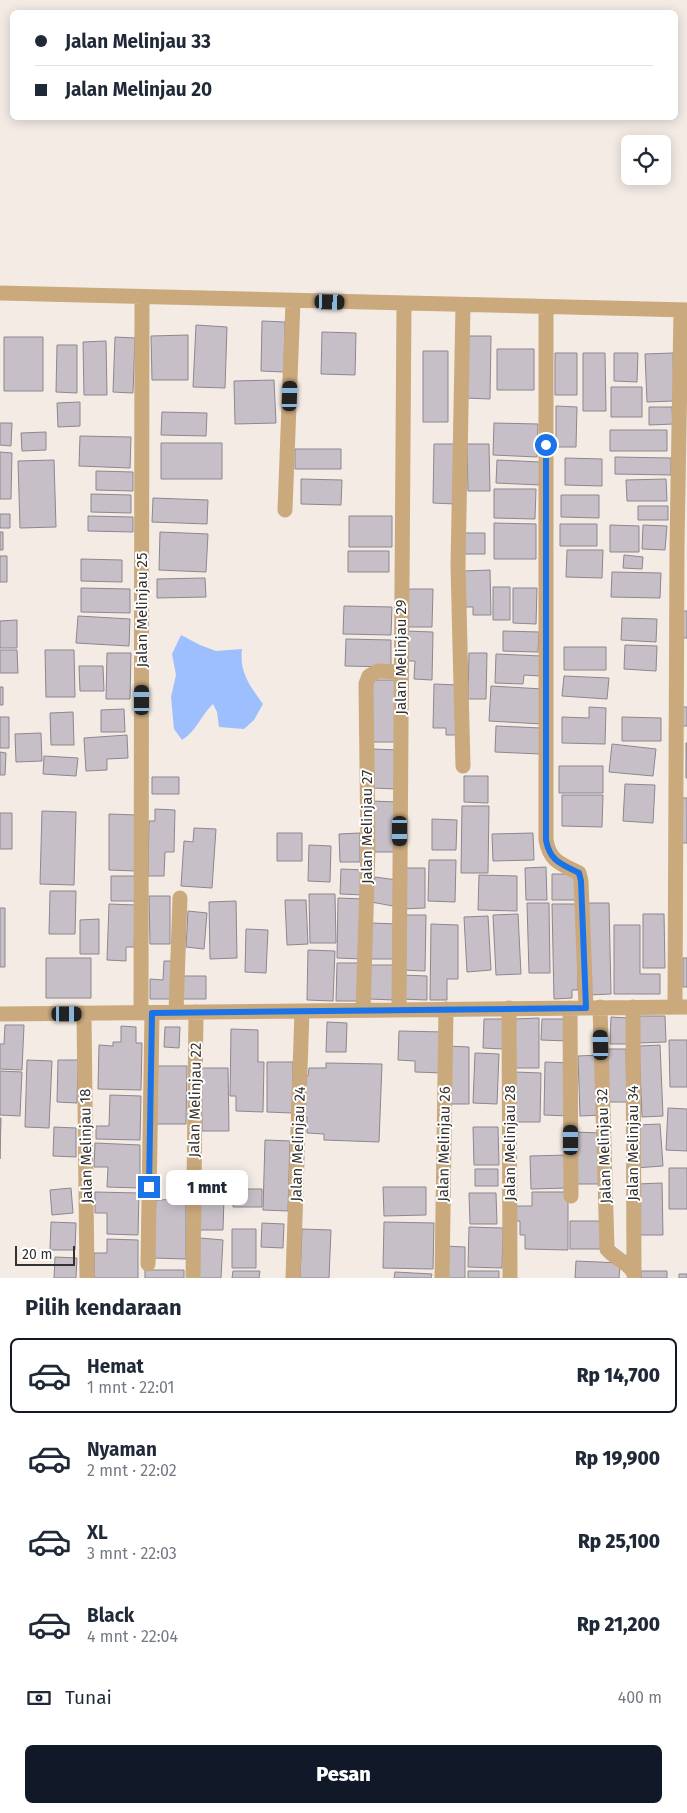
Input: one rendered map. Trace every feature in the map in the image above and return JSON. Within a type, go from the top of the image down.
[{"type":"street","points":[[0,293],[684,310],[681,1007],[0,1014]]},
{"type":"street","name":"Jalan Melinjau 25","points":[[142,297],[148,1264]]},
{"type":"street","points":[[285,510],[293,301]]},
{"type":"street","name":"Jalan Melinjau 29","points":[[399,1010],[404,304]]},
{"type":"street","points":[[462,766],[458,565],[463,305]]},
{"type":"street","points":[[546,307],[546,840],[548,851],[553,859],[579,873],[581,881],[585,1008],[571,1196]]},
{"type":"street","name":"Jalan Melinjau 27","points":[[363,1010],[368,848],[366,684],[369,676],[378,671],[400,672]]},
{"type":"street","points":[[176,1012],[180,898]]},
{"type":"street","name":"Jalan Melinjau 34","points":[[633,1007],[633,1275]]},
{"type":"street","name":"Jalan Melinjau 28","points":[[509,1008],[510,1278]]},
{"type":"street","name":"Jalan Melinjau 32","points":[[585,1008],[608,1249],[613,1256],[630,1267],[633,1275]]},
{"type":"street","name":"Jalan Melinjau 26","points":[[442,1278],[446,1009]]},
{"type":"street","name":"Jalan Melinjau 24","points":[[293,1278],[302,1011]]},
{"type":"street","name":"Jalan Melinjau 22","points":[[193,1278],[196,1012]]},
{"type":"street","name":"Jalan Melinjau 18","points":[[84,1013],[87,1278]]},
{"type":"water","points":[[181,635],[216,651],[242,649],[242,665],[246,678],[263,704],[254,720],[244,729],[219,727],[217,712],[213,704],[187,737],[182,740],[174,729],[171,697],[176,675],[172,654]]},
{"type":"building","points":[[262,321],[285,322],[284,372],[261,371]]},
{"type":"building","points":[[196,325],[227,327],[225,388],[193,387]]},
{"type":"building","points":[[322,332],[356,333],[355,375],[321,374]]},
{"type":"building","points":[[188,335],[188,380],[152,380],[151,336]]},
{"type":"building","points":[[466,336],[491,336],[490,399],[465,398]]},
{"type":"building","points":[[4,337],[43,337],[43,391],[4,391]]},
{"type":"building","points":[[115,337],[135,338],[133,393],[113,392]]},
{"type":"building","points":[[106,341],[107,395],[84,395],[83,342]]},
{"type":"building","points":[[57,345],[77,345],[77,393],[56,392]]},
{"type":"building","points":[[497,349],[534,349],[534,390],[497,390]]},
{"type":"building","points":[[423,351],[448,351],[448,422],[423,422]]},
{"type":"building","points":[[555,353],[577,353],[577,395],[555,395]]},
{"type":"building","points":[[583,353],[605,353],[606,411],[583,411]]},
{"type":"building","points":[[614,353],[638,353],[637,382],[614,381]]},
{"type":"building","points":[[673,353],[674,401],[647,402],[645,354]]},
{"type":"building","points":[[274,380],[276,423],[235,424],[234,381]]},
{"type":"building","points":[[611,387],[642,387],[642,417],[611,417]]},
{"type":"building","points":[[80,402],[80,426],[58,427],[57,403]]},
{"type":"building","points":[[556,406],[577,407],[576,447],[556,447]]},
{"type":"building","points":[[649,407],[672,407],[673,424],[649,425]]},
{"type":"building","points":[[162,412],[207,413],[206,436],[161,435]]},
{"type":"building","points":[[0,423],[12,423],[11,446],[0,445]]},
{"type":"building","points":[[494,423],[538,424],[537,457],[493,455]]},
{"type":"building","points":[[610,430],[667,430],[667,451],[610,451]]},
{"type":"building","points":[[46,432],[46,450],[22,451],[21,433]]},
{"type":"building","points":[[80,436],[131,437],[130,468],[79,466]]},
{"type":"building","points":[[161,443],[222,443],[222,479],[161,479]]},
{"type":"building","points":[[434,444],[458,444],[456,504],[433,503]]},
{"type":"building","points":[[467,444],[489,444],[490,491],[468,491]]},
{"type":"building","points":[[295,449],[341,449],[341,469],[295,469]]},
{"type":"building","points":[[0,452],[12,453],[11,499],[0,499]]},
{"type":"building","points":[[615,457],[671,458],[671,475],[615,474]]},
{"type":"building","points":[[565,458],[602,459],[602,486],[565,485]]},
{"type":"building","points":[[54,460],[56,527],[20,528],[18,461]]},
{"type":"building","points":[[497,460],[540,462],[540,485],[496,483]]},
{"type":"building","points":[[96,471],[133,472],[133,491],[96,490]]},
{"type":"building","points":[[301,479],[342,480],[341,505],[301,504]]},
{"type":"building","points":[[666,479],[667,501],[627,501],[626,480]]},
{"type":"building","points":[[494,489],[536,489],[535,519],[494,518]]},
{"type":"building","points":[[91,494],[131,495],[131,513],[91,512]]},
{"type":"building","points":[[561,495],[599,495],[599,518],[561,517]]},
{"type":"building","points":[[153,498],[208,500],[207,524],[152,522]]},
{"type":"building","points":[[638,506],[668,506],[668,520],[638,520]]},
{"type":"building","points":[[0,514],[10,514],[10,528],[0,528]]},
{"type":"building","points":[[88,516],[133,517],[133,532],[88,531]]},
{"type":"building","points":[[349,516],[392,516],[392,547],[349,547]]},
{"type":"building","points":[[494,523],[536,524],[536,559],[494,559]]},
{"type":"building","points":[[560,524],[597,524],[597,546],[560,546]]},
{"type":"building","points":[[610,525],[639,526],[639,552],[610,552]]},
{"type":"building","points":[[643,525],[667,526],[665,550],[642,549]]},
{"type":"building","points":[[0,532],[3,532],[3,550],[0,550]]},
{"type":"building","points":[[160,532],[208,534],[206,572],[159,570]]},
{"type":"building","points":[[464,533],[485,533],[485,554],[464,554]]},
{"type":"building","points":[[567,550],[603,550],[602,578],[566,577]]},
{"type":"building","points":[[348,551],[389,551],[389,572],[348,572]]},
{"type":"building","points":[[624,555],[643,557],[642,569],[623,568]]},
{"type":"building","points":[[0,556],[7,556],[7,582],[0,582]]},
{"type":"building","points":[[81,559],[122,560],[122,582],[81,581]]},
{"type":"building","points":[[490,570],[491,615],[473,615],[473,607],[464,607],[463,571]]},
{"type":"building","points":[[612,572],[661,573],[660,598],[611,597]]},
{"type":"building","points":[[205,578],[206,597],[157,598],[157,579]]},
{"type":"building","points":[[493,587],[510,587],[510,620],[493,620]]},
{"type":"building","points":[[81,588],[130,589],[130,613],[81,612]]},
{"type":"building","points":[[513,588],[537,588],[536,624],[513,623]]},
{"type":"building","points":[[406,589],[433,589],[432,627],[403,627]]},
{"type":"building","points":[[344,606],[392,607],[391,635],[343,634]]},
{"type":"building","points":[[683,611],[687,611],[687,638],[683,638]]},
{"type":"building","points":[[78,616],[130,619],[129,646],[76,643]]},
{"type":"building","points":[[622,618],[657,619],[656,642],[621,640]]},
{"type":"building","points":[[17,620],[17,648],[0,648],[0,621]]},
{"type":"building","points":[[405,631],[433,632],[432,680],[414,679],[415,661],[404,661]]},
{"type":"building","points":[[503,631],[539,632],[538,652],[503,651]]},
{"type":"building","points":[[346,639],[391,640],[391,667],[345,666]]},
{"type":"building","points":[[625,645],[657,646],[656,671],[624,669]]},
{"type":"building","points":[[564,647],[606,647],[606,670],[564,670]]},
{"type":"building","points":[[0,650],[17,650],[18,673],[0,673]]},
{"type":"building","points":[[45,650],[74,650],[75,697],[46,697]]},
{"type":"building","points":[[107,653],[131,653],[130,699],[106,699]]},
{"type":"building","points":[[469,653],[487,653],[486,699],[468,699]]},
{"type":"building","points":[[496,654],[541,656],[540,676],[524,675],[523,684],[495,683]]},
{"type":"building","points":[[79,666],[103,666],[104,691],[80,691]]},
{"type":"building","points":[[564,676],[609,678],[607,699],[562,696]]},
{"type":"building","points":[[371,680],[397,680],[397,742],[371,742]]},
{"type":"building","points":[[434,684],[459,685],[461,735],[446,735],[446,728],[433,728]]},
{"type":"building","points":[[491,686],[543,689],[542,724],[489,721]]},
{"type":"building","points":[[0,687],[3,687],[3,705],[0,705]]},
{"type":"building","points":[[589,707],[606,708],[605,744],[562,743],[562,717],[589,718]]},
{"type":"building","points":[[682,707],[687,707],[687,726],[682,726]]},
{"type":"building","points":[[124,709],[125,732],[101,732],[101,710]]},
{"type":"building","points":[[73,712],[74,745],[51,745],[50,713]]},
{"type":"building","points":[[0,717],[9,717],[9,748],[0,748]]},
{"type":"building","points":[[622,717],[661,718],[661,741],[622,741]]},
{"type":"building","points":[[496,726],[541,728],[540,754],[495,752]]},
{"type":"building","points":[[41,733],[42,761],[16,762],[15,734]]},
{"type":"building","points":[[127,735],[128,758],[107,759],[107,770],[86,771],[84,738]]},
{"type":"building","points":[[687,743],[687,778],[686,778]]},
{"type":"building","points":[[612,744],[656,749],[653,776],[609,772]]},
{"type":"building","points":[[373,749],[397,750],[396,789],[373,788]]},
{"type":"building","points":[[0,752],[6,753],[5,775],[0,775]]},
{"type":"building","points":[[44,756],[78,758],[76,776],[43,774]]},
{"type":"building","points":[[559,766],[603,766],[603,793],[559,793]]},
{"type":"building","points":[[464,776],[488,776],[488,803],[464,802]]},
{"type":"building","points":[[152,777],[179,777],[179,794],[152,794]]},
{"type":"building","points":[[625,784],[655,785],[653,823],[623,821]]},
{"type":"building","points":[[562,795],[603,795],[602,827],[562,826]]},
{"type":"building","points":[[682,798],[687,798],[687,843],[681,843]]},
{"type":"building","points":[[372,801],[397,802],[397,852],[371,852]]},
{"type":"building","points":[[462,806],[489,806],[488,873],[461,873]]},
{"type":"building","points":[[155,809],[175,810],[174,852],[165,852],[164,876],[148,876],[149,821],[155,821]]},
{"type":"building","points":[[42,811],[76,812],[74,885],[40,884]]},
{"type":"building","points":[[0,813],[12,813],[12,849],[0,849]]},
{"type":"building","points":[[109,814],[136,815],[136,871],[109,870]]},
{"type":"building","points":[[432,819],[457,820],[456,850],[432,850]]},
{"type":"building","points":[[194,828],[216,829],[212,888],[181,886],[184,841],[193,842]]},
{"type":"building","points":[[277,833],[302,833],[302,861],[277,861]]},
{"type":"building","points":[[360,833],[360,862],[340,862],[339,834]]},
{"type":"building","points":[[533,833],[534,860],[493,861],[492,834]]},
{"type":"building","points":[[309,845],[331,846],[330,882],[308,881]]},
{"type":"building","points":[[429,860],[456,860],[455,902],[428,901]]},
{"type":"building","points":[[546,867],[547,900],[526,900],[525,868]]},
{"type":"building","points":[[402,868],[425,868],[425,908],[402,909]]},
{"type":"building","points":[[341,869],[365,870],[365,895],[340,894]]},
{"type":"building","points":[[552,874],[577,874],[576,900],[552,900]]},
{"type":"building","points":[[479,875],[517,876],[517,911],[478,910]]},
{"type":"building","points":[[111,876],[136,876],[136,901],[111,901]]},
{"type":"building","points":[[375,877],[397,880],[393,906],[371,902]]},
{"type":"building","points":[[50,891],[76,891],[75,934],[49,934]]},
{"type":"building","points":[[309,894],[335,894],[336,943],[310,943]]},
{"type":"building","points":[[149,896],[170,896],[170,944],[150,944]]},
{"type":"building","points":[[338,898],[364,899],[363,959],[337,958]]},
{"type":"building","points":[[285,900],[306,900],[308,944],[287,945]]},
{"type":"building","points":[[236,901],[237,958],[210,959],[209,902]]},
{"type":"building","points":[[527,903],[549,903],[550,973],[529,973]]},
{"type":"building","points":[[587,903],[609,903],[611,994],[588,995]]},
{"type":"building","points":[[109,904],[136,905],[134,947],[126,947],[126,961],[107,960]]},
{"type":"building","points":[[552,904],[577,904],[578,990],[572,990],[572,998],[554,999]]},
{"type":"building","points":[[0,908],[5,908],[5,967],[0,967]]},
{"type":"building","points":[[188,911],[207,913],[204,949],[186,947]]},
{"type":"building","points":[[518,914],[521,974],[496,975],[493,915]]},
{"type":"building","points":[[643,914],[664,914],[665,968],[643,968]]},
{"type":"building","points":[[403,915],[426,915],[425,971],[401,970]]},
{"type":"building","points":[[488,916],[491,970],[467,972],[464,917]]},
{"type":"building","points":[[99,919],[99,954],[80,954],[80,920]]},
{"type":"building","points":[[371,923],[397,924],[396,959],[369,959]]},
{"type":"building","points":[[431,924],[458,925],[458,979],[447,979],[447,1000],[430,1000]]},
{"type":"building","points":[[614,925],[640,925],[640,974],[660,974],[660,994],[614,994]]},
{"type":"building","points":[[246,929],[268,930],[266,973],[245,972]]},
{"type":"building","points":[[308,950],[335,951],[333,1001],[307,1000]]},
{"type":"building","points":[[46,958],[91,958],[91,998],[46,998]]},
{"type":"building","points":[[683,958],[687,958],[687,987],[683,987]]},
{"type":"building","points":[[164,961],[175,961],[174,999],[150,999],[150,979],[163,980]]},
{"type":"building","points":[[337,963],[361,963],[361,1001],[336,1001]]},
{"type":"building","points":[[370,965],[395,965],[395,1000],[369,999]]},
{"type":"building","points":[[401,975],[427,976],[427,1000],[400,999]]},
{"type":"building","points":[[181,976],[206,976],[206,999],[181,999]]},
{"type":"building","points":[[638,1016],[665,1016],[666,1042],[638,1043]]},
{"type":"building","points":[[611,1017],[627,1018],[627,1044],[610,1044]]},
{"type":"building","points":[[539,1018],[539,1068],[515,1068],[515,1019]]},
{"type":"building","points":[[484,1019],[504,1019],[503,1049],[483,1048]]},
{"type":"building","points":[[542,1019],[569,1019],[568,1041],[541,1040]]},
{"type":"building","points":[[327,1022],[347,1023],[346,1052],[326,1052]]},
{"type":"building","points":[[5,1025],[24,1025],[22,1070],[0,1069],[0,1044],[4,1044]]},
{"type":"building","points":[[121,1026],[136,1027],[136,1043],[142,1043],[141,1090],[98,1089],[99,1045],[113,1046],[113,1042],[121,1042]]},
{"type":"building","points":[[165,1027],[180,1027],[179,1048],[164,1047]]},
{"type":"building","points":[[231,1029],[258,1030],[258,1062],[264,1062],[263,1112],[236,1111],[236,1096],[230,1096]]},
{"type":"building","points":[[399,1031],[444,1032],[443,1073],[415,1072],[415,1061],[398,1060]]},
{"type":"building","points":[[669,1040],[687,1040],[687,1087],[670,1087]]},
{"type":"building","points":[[660,1045],[663,1116],[642,1117],[639,1046]]},
{"type":"building","points":[[447,1046],[469,1047],[469,1104],[446,1104]]},
{"type":"building","points":[[605,1049],[626,1049],[627,1102],[606,1102]]},
{"type":"building","points":[[475,1053],[499,1054],[497,1104],[473,1103]]},
{"type":"building","points":[[600,1055],[602,1115],[580,1116],[578,1056]]},
{"type":"building","points":[[27,1060],[52,1061],[49,1128],[25,1127]]},
{"type":"building","points":[[58,1060],[78,1060],[77,1103],[57,1102]]},
{"type":"building","points":[[267,1062],[293,1062],[292,1113],[267,1112]]},
{"type":"building","points":[[545,1062],[570,1063],[569,1116],[544,1115]]},
{"type":"building","points":[[326,1063],[382,1064],[379,1142],[324,1140],[324,1134],[307,1133],[307,1117],[301,1117],[302,1076],[308,1076],[309,1068],[326,1068]]},
{"type":"building","points":[[156,1066],[187,1066],[186,1124],[155,1124]]},
{"type":"building","points":[[201,1068],[228,1068],[229,1131],[202,1131]]},
{"type":"building","points":[[0,1071],[22,1072],[20,1116],[0,1115]]},
{"type":"building","points":[[515,1072],[541,1073],[540,1122],[515,1122]]},
{"type":"building","points":[[110,1095],[141,1096],[140,1140],[96,1139],[96,1126],[109,1126]]},
{"type":"building","points":[[668,1108],[687,1109],[687,1151],[666,1150]]},
{"type":"building","points":[[0,1118],[1,1118],[0,1159]]},
{"type":"building","points":[[660,1124],[663,1166],[635,1168],[638,1125]]},
{"type":"building","points":[[54,1127],[76,1128],[76,1157],[53,1156]]},
{"type":"building","points":[[473,1127],[498,1127],[499,1165],[474,1165]]},
{"type":"building","points":[[575,1132],[600,1133],[599,1184],[574,1184]]},
{"type":"building","points":[[265,1140],[290,1141],[288,1211],[263,1210]]},
{"type":"building","points":[[95,1143],[140,1145],[140,1188],[107,1187],[108,1167],[94,1167]]},
{"type":"building","points":[[568,1155],[569,1188],[531,1189],[530,1156]]},
{"type":"building","points":[[669,1168],[687,1168],[687,1209],[669,1209]]},
{"type":"building","points":[[475,1169],[498,1169],[498,1186],[475,1186]]},
{"type":"building","points":[[662,1183],[663,1235],[637,1235],[637,1184]]},
{"type":"building","points":[[383,1187],[426,1187],[426,1215],[384,1216]]},
{"type":"building","points":[[71,1188],[73,1213],[52,1215],[50,1190]]},
{"type":"building","points":[[233,1189],[262,1189],[262,1207],[233,1207]]},
{"type":"building","points":[[95,1192],[139,1193],[138,1235],[107,1234],[107,1213],[95,1213]]},
{"type":"building","points":[[532,1192],[568,1192],[568,1250],[525,1249],[525,1235],[520,1235],[520,1221],[513,1221],[513,1206],[532,1206]]},
{"type":"building","points":[[469,1193],[496,1193],[497,1224],[470,1224]]},
{"type":"building","points":[[199,1198],[224,1198],[223,1230],[199,1230]]},
{"type":"building","points":[[186,1199],[186,1259],[153,1258],[156,1200]]},
{"type":"building","points":[[570,1221],[603,1221],[603,1249],[570,1249]]},
{"type":"building","points":[[51,1222],[76,1223],[75,1250],[50,1250]]},
{"type":"building","points":[[384,1222],[434,1223],[433,1269],[383,1268]]},
{"type":"building","points":[[262,1223],[284,1224],[283,1248],[261,1247]]},
{"type":"building","points":[[469,1227],[503,1228],[502,1268],[468,1267]]},
{"type":"building","points":[[232,1229],[256,1229],[256,1268],[232,1268]]},
{"type":"building","points":[[302,1229],[331,1230],[329,1278],[300,1278]]},
{"type":"building","points":[[200,1238],[223,1240],[221,1278],[198,1278]]},
{"type":"building","points":[[107,1239],[138,1240],[138,1278],[94,1278],[94,1253],[107,1253]]},
{"type":"building","points":[[445,1246],[465,1247],[465,1278],[445,1278]]},
{"type":"building","points":[[55,1257],[77,1258],[76,1278],[54,1278]]},
{"type":"building","points":[[576,1261],[620,1263],[619,1278],[575,1278]]},
{"type":"building","points":[[145,1270],[184,1270],[184,1278],[145,1278]]},
{"type":"building","points":[[233,1271],[260,1271],[259,1278],[232,1278]]},
{"type":"building","points":[[468,1271],[499,1271],[499,1278],[468,1278]]},
{"type":"building","points":[[641,1271],[667,1271],[667,1278],[641,1278]]},
{"type":"building","points":[[395,1272],[432,1274],[431,1278],[394,1278]]},
{"type":"building","points":[[679,1274],[687,1274],[687,1278],[679,1278]]},
{"type":"route","points":[[149,1187],[152,1013],[586,1008],[581,881],[579,873],[553,859],[548,851],[546,840],[546,445]]}]
